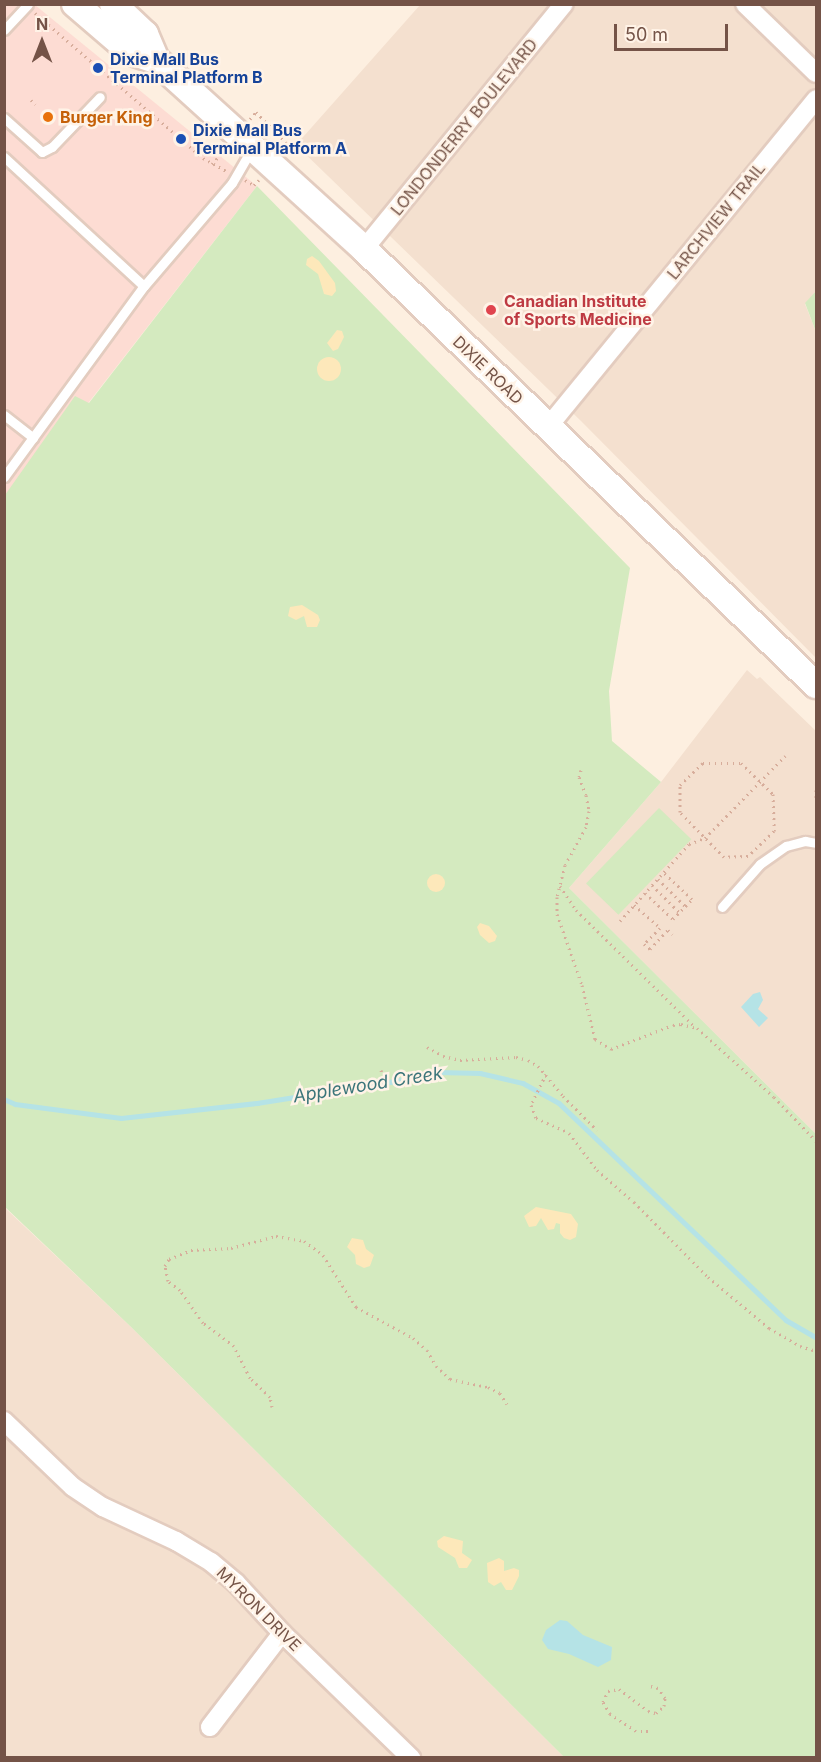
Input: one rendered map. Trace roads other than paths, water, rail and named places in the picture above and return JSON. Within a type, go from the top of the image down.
[{"type":"main road","name":"DIXIE ROAD","points":[[75,4],[131,52],[156,60],[364,249],[816,686]]},
{"type":"main road","name":"DIXIE ROAD","points":[[113,4],[145,34],[156,60]]},
{"type":"street","name":"LONDONDERRY BOULEVARD","points":[[364,249],[564,4]]},
{"type":"street","points":[[745,4],[816,72]]},
{"type":"street","name":"LARCHVIEW TRAIL","points":[[547,428],[816,99]]},
{"type":"street","name":"MYRON DRIVE","points":[[4,1421],[72,1487],[103,1507],[176,1541],[211,1562],[236,1583],[282,1633],[411,1758]]},
{"type":"street","points":[[210,1727],[282,1633]]},
{"type":"lane","points":[[4,30],[28,4]]},
{"type":"lane","points":[[4,118],[42,152],[52,147],[100,97]]},
{"type":"lane","points":[[4,477],[144,286],[232,183],[253,148]]},
{"type":"lane","points":[[4,157],[144,286]]},
{"type":"lane","points":[[4,415],[33,438]]},
{"type":"lane","points":[[722,907],[760,864],[786,846],[805,841],[816,843]]},
{"type":"water","points":[[760,992],[763,1000],[758,1009],[768,1018],[759,1027],[741,1007],[753,994]]},
{"type":"water","points":[[560,1620],[567,1621],[583,1635],[612,1647],[611,1660],[598,1667],[569,1654],[548,1649],[542,1640],[546,1630]]},
{"type":"waterway","name":"Applewood Creek","points":[[4,1099],[15,1104],[121,1118],[257,1103],[438,1072],[480,1073],[523,1083],[559,1103],[786,1320],[816,1337]]},
{"type":"place","name":"Dixie Mall Bus Terminal Platform B","points":[[98,68]]},
{"type":"place","name":"Burger King","points":[[48,117]]},
{"type":"place","name":"Dixie Mall Bus Terminal Platform A","points":[[181,139]]},
{"type":"place","name":"Canadian Institute of Sports Medicine","points":[[491,310]]}]
